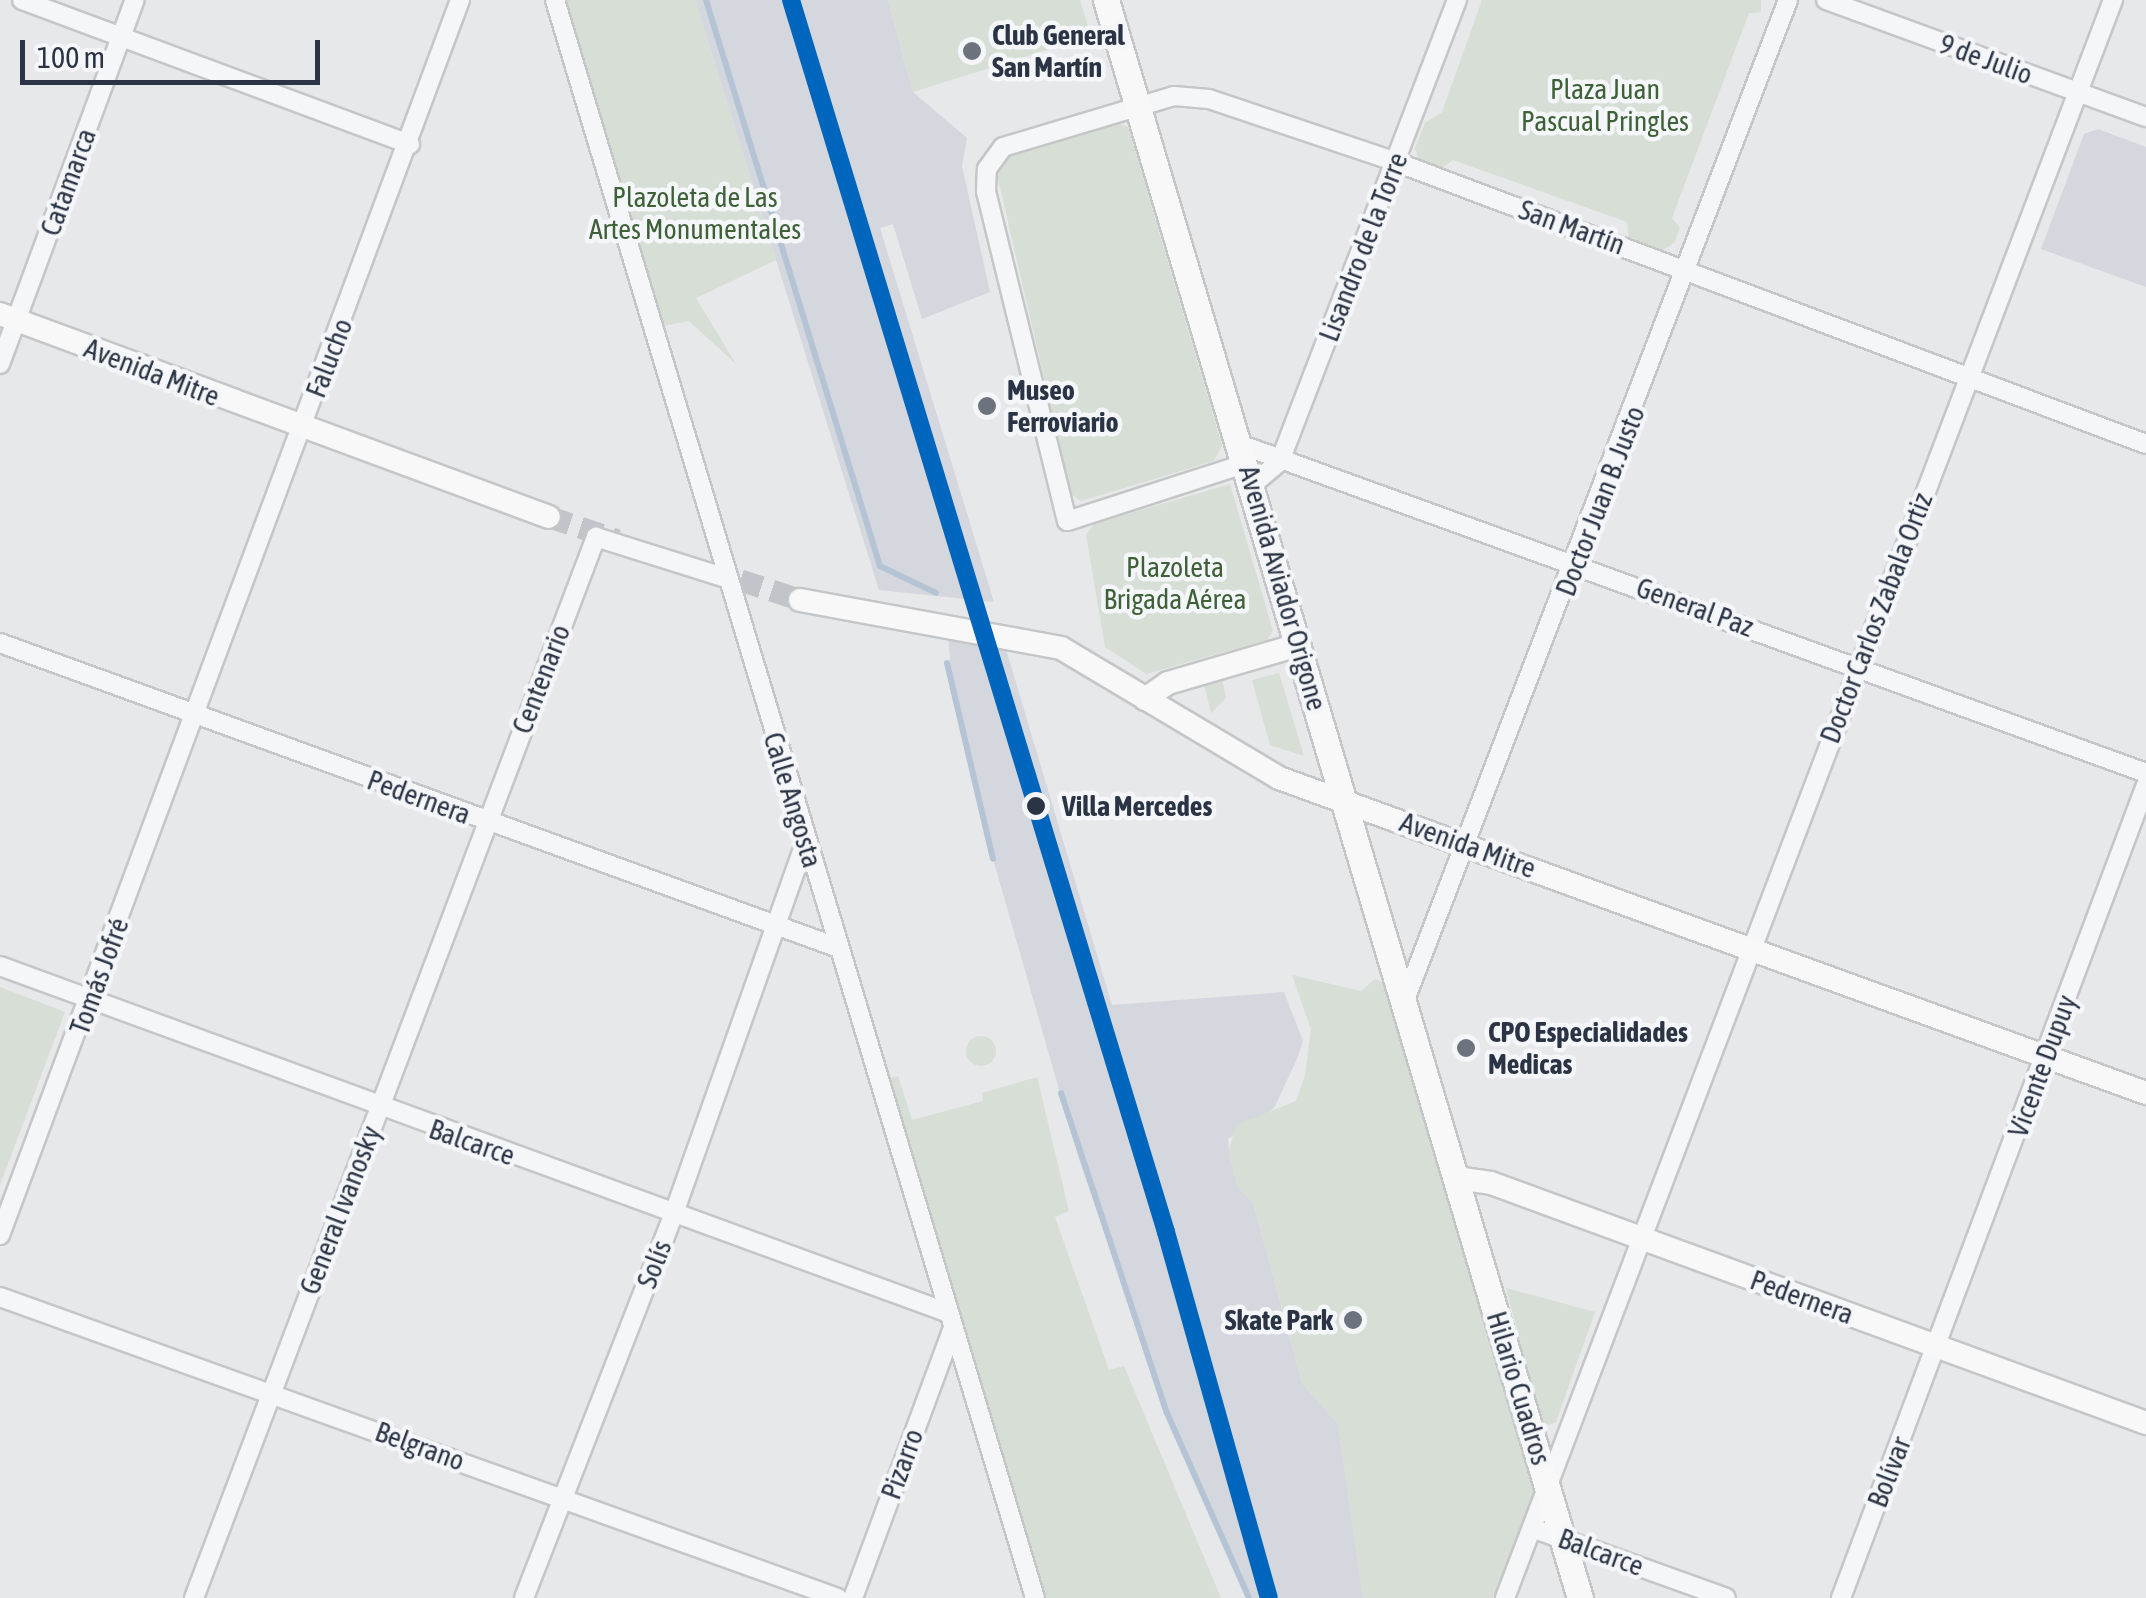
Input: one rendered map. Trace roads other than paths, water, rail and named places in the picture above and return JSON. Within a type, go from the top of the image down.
[{"type":"main road","name":"Avenida Aviador Origone","points":[[1106,0],[1248,464],[1456,1178]]},
{"type":"main road","name":"Avenida Mitre","points":[[8,317],[549,517]]},
{"type":"main road","name":"Avenida Mitre","points":[[800,600],[1032,638],[1077,656],[1279,778],[2146,1093]]},
{"type":"main road","points":[[1145,699],[1168,684],[1298,645]]},
{"type":"main road","name":"Pedernera","points":[[1456,1178],[1491,1183],[2146,1424]]},
{"type":"main road","name":"Hilario Cuadros","points":[[1456,1178],[1580,1598]]},
{"type":"street","points":[[22,0],[410,144]]},
{"type":"street","name":"Catamarca","points":[[0,364],[8,317],[135,0]]},
{"type":"street","name":"Falucho","points":[[193,716],[304,429],[460,0]]},
{"type":"street","name":"Calle Angosta","points":[[555,0],[1035,1598]]},
{"type":"street","name":"Lisandro de la Torre","points":[[1248,464],[1280,460],[1457,0]]},
{"type":"street","name":"Doctor Juan B. Justo","points":[[1405,1000],[1577,564],[1788,0]]},
{"type":"street","name":"9 de Julio","points":[[1826,0],[2146,117]]},
{"type":"street","name":"Doctor Carlos Zabala Ortiz","points":[[1505,1598],[2113,0]]},
{"type":"street","name":"San Martín","points":[[1248,464],[1067,521],[986,192],[992,156],[1003,147],[1174,96],[1209,98],[1396,162],[2146,444]]},
{"type":"street","name":"General Paz","points":[[1248,464],[1280,460],[1577,564],[2146,773]]},
{"type":"street","name":"Centenario","points":[[486,822],[596,537],[726,578]]},
{"type":"street","name":"Pedernera","points":[[0,643],[839,948]]},
{"type":"street","name":"Tomás Jofré","points":[[0,1236],[193,716]]},
{"type":"street","name":"Vicente Dupuy","points":[[1937,1346],[2146,785]]},
{"type":"street","name":"General Ivanosky","points":[[194,1598],[486,822]]},
{"type":"street","name":"Solís","points":[[524,1598],[674,1213],[806,840]]},
{"type":"street","name":"Balcarce","points":[[0,966],[378,1109],[674,1213],[949,1321]]},
{"type":"street","name":"Belgrano","points":[[0,1298],[272,1392],[838,1598]]},
{"type":"street","name":"Pizarro","points":[[853,1598],[949,1321]]},
{"type":"street","name":"Bolívar","points":[[1842,1598],[1937,1346]]},
{"type":"street","name":"Balcarce","points":[[1532,1528],[1726,1598]]},
{"type":"waterway","points":[[706,0],[880,566],[936,593]]},
{"type":"waterway","points":[[947,663],[993,859]]},
{"type":"waterway","points":[[1061,1093],[1167,1413],[1249,1598]]},
{"type":"tunnel","points":[[549,517],[617,540]]},
{"type":"tunnel","points":[[709,570],[800,600]]},
{"type":"place","name":"Club General San Martín","points":[[972,51]]},
{"type":"place","name":"Museo Ferroviario","points":[[987,406]]},
{"type":"place","name":"Villa Mercedes","points":[[1036,806]]},
{"type":"place","name":"CPO Especialidades Medicas","points":[[1466,1048]]},
{"type":"place","name":"Skate Park","points":[[1353,1320]]},
{"type":"park label","name":"Plaza Juan Pascual Pringles","points":[[1605,105]]},
{"type":"park label","name":"Plazoleta de Las Artes Monumentales","points":[[695,213]]},
{"type":"park label","name":"Plazoleta Brigada Aérea","points":[[1175,583]]}]
